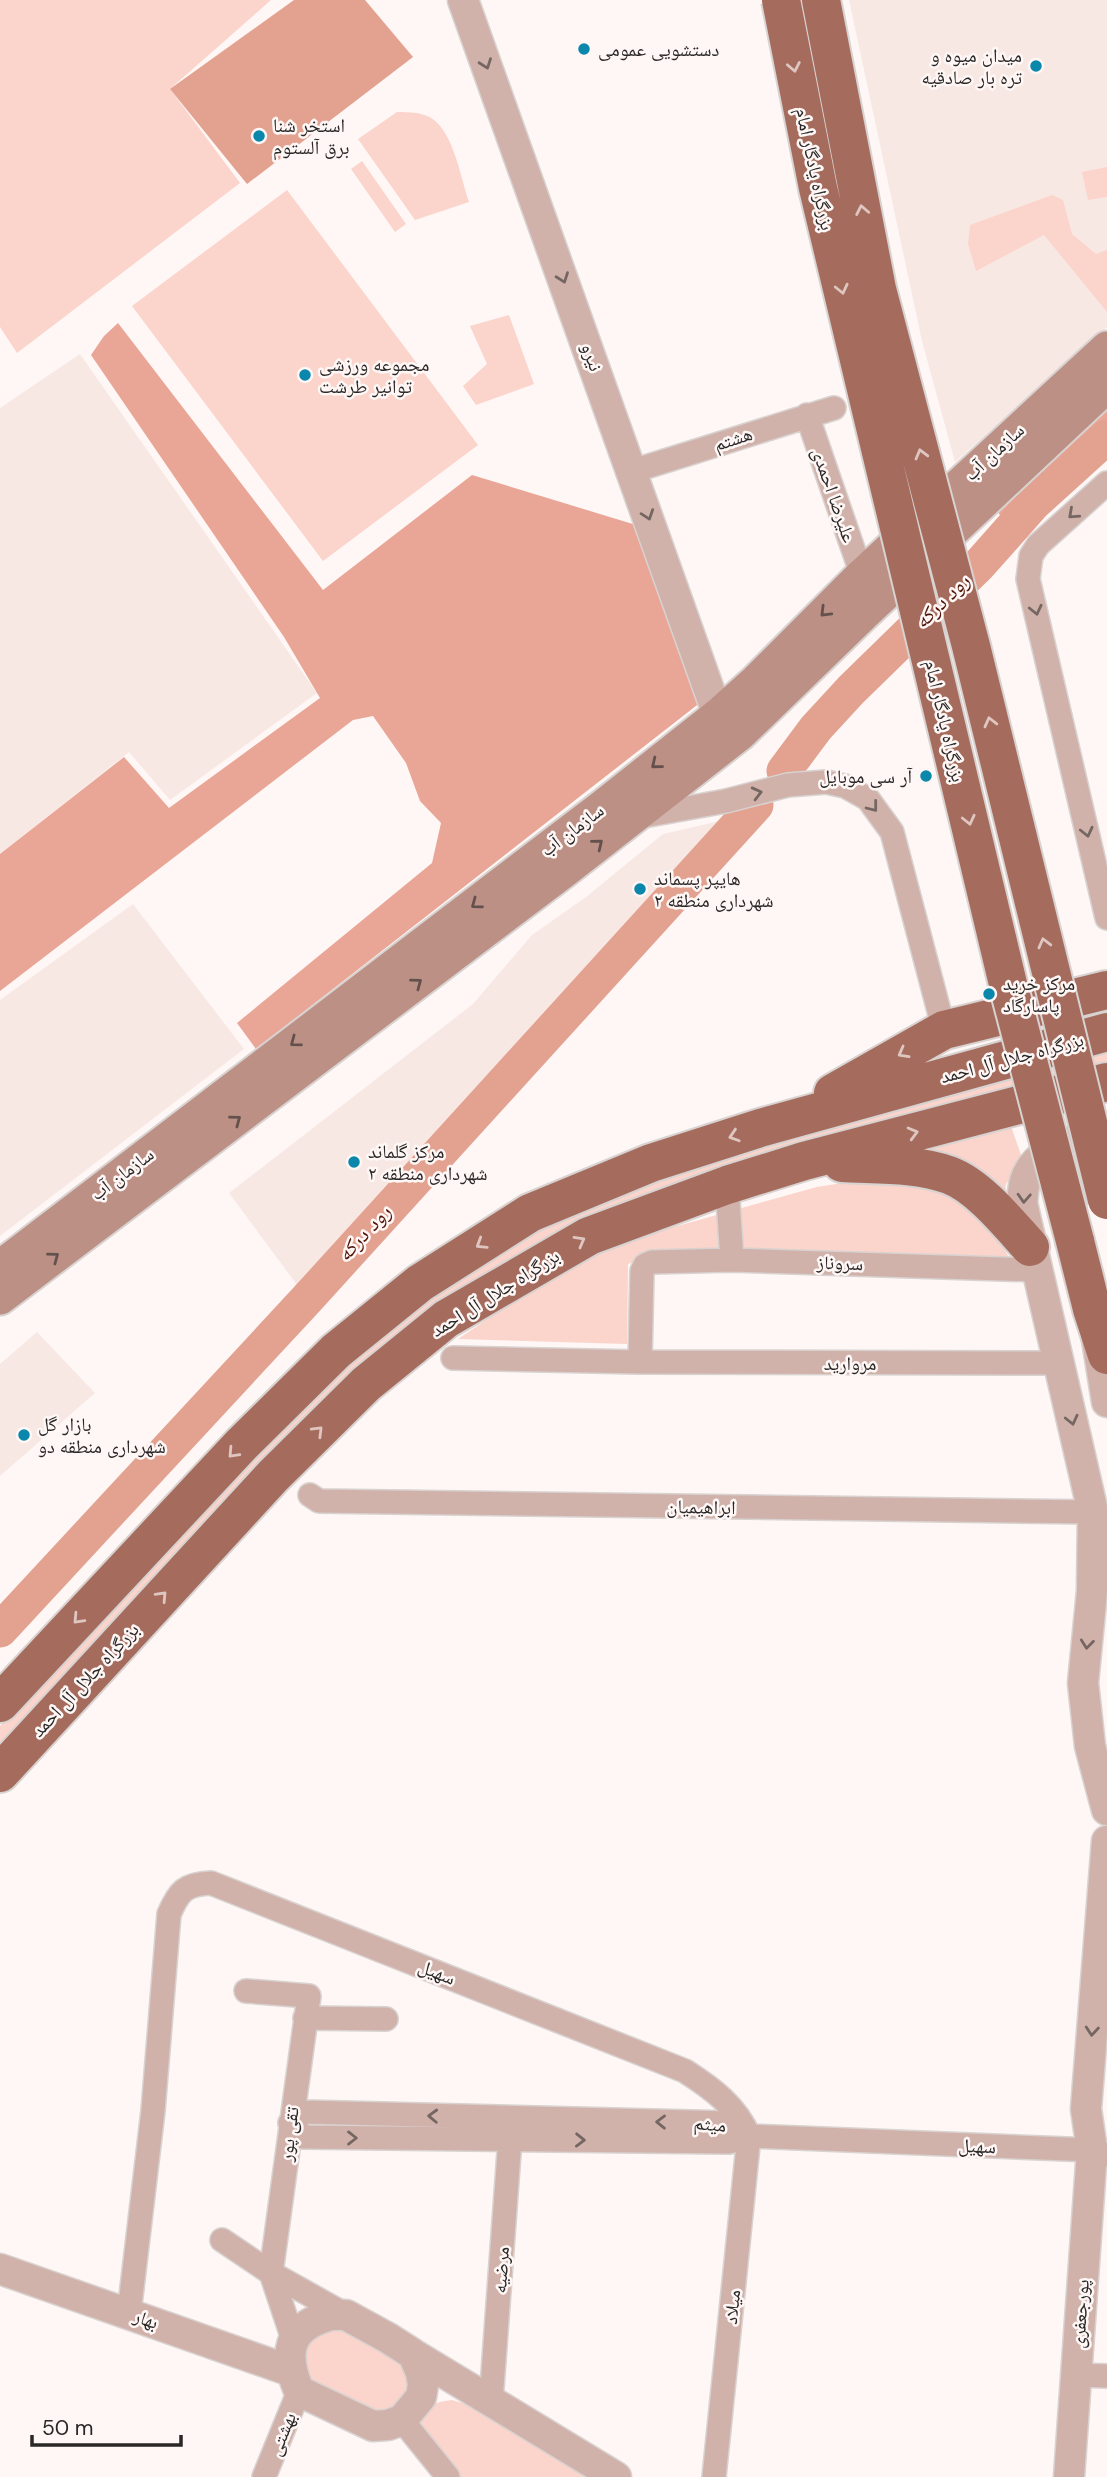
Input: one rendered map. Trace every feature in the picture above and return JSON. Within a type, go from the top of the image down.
[{"type":"highway","name":"بزرگراه یادگار امام","points":[[781,0],[821,202],[1005,970],[1092,1309],[1107,1355]]},
{"type":"highway","name":"بزرگراه یادگار امام","points":[[821,0],[877,289],[971,646],[1107,1200]]},
{"type":"highway","points":[[782,1121],[943,1030],[1107,990]]},
{"type":"highway","name":"بزرگراه جلال آل احمد","points":[[0,1703],[240,1445],[336,1351],[420,1283],[530,1213],[651,1163],[782,1121],[1107,1032]]},
{"type":"highway","name":"بزرگراه جلال آل احمد","points":[[0,1773],[15,1735],[366,1384],[446,1319],[589,1236],[727,1185],[804,1161],[1107,1082]]},
{"type":"highway","points":[[804,1161],[918,1168],[951,1175],[991,1206],[1033,1258]]},
{"type":"main road","name":"سازمان آب","points":[[0,1267],[718,715],[1059,411],[1107,348]]},
{"type":"main road","name":"سازمان آب","points":[[1059,411],[1107,386]]},
{"type":"main road","name":"سازمان آب","points":[[0,1298],[564,872],[740,734],[859,591]]},
{"type":"street","name":"نیرو","points":[[463,0],[718,715]]},
{"type":"street","name":"هشتم","points":[[633,471],[834,408]]},
{"type":"street","name":"علیرضا احمدی","points":[[807,415],[859,591]]},
{"type":"street","points":[[1107,483],[1038,545],[1028,565],[1028,579],[1107,918]]},
{"type":"street","points":[[630,819],[726,801],[789,785],[826,782],[845,786],[868,799],[892,832],[943,1030]]},
{"type":"street","points":[[1107,1149],[1083,1141],[1068,1142],[1056,1147],[1038,1161],[1026,1179],[1022,1203],[1093,1512],[1092,1591],[1083,1683],[1090,1746],[1107,1810]]},
{"type":"street","points":[[727,1185],[732,1260]]},
{"type":"street","name":"سروناز","points":[[640,1362],[642,1270],[652,1262],[1033,1258]]},
{"type":"street","points":[[1092,1309],[1107,1402]]},
{"type":"street","name":"مروارید","points":[[453,1358],[640,1362],[1059,1363]]},
{"type":"street","name":"ابراهیمیان","points":[[310,1495],[319,1501],[1093,1512]]},
{"type":"street","name":"پورجعفری","points":[[1102,2148],[1086,2109],[1107,1841]]},
{"type":"street","name":"سهیل","points":[[129,2313],[153,2111],[169,1914],[177,1895],[193,1884],[211,1882],[685,2071],[725,2100],[741,2117],[749,2136],[1102,2148]]},
{"type":"street","points":[[246,1991],[307,2007],[386,2018]]},
{"type":"street","name":"تقی پور","points":[[271,2273],[307,2007]]},
{"type":"street","name":"میثم","points":[[290,2123],[304,2137],[730,2123],[749,2136]]},
{"type":"street","name":"پورجعفری","points":[[1069,2477],[1076,2375],[1107,2123]]},
{"type":"street","name":"مرضیه","points":[[491,2401],[511,2129]]},
{"type":"street","name":"میلاد","points":[[714,2477],[749,2136]]},
{"type":"street","points":[[222,2240],[271,2273],[388,2338],[616,2477]]},
{"type":"street","name":"بهار","points":[[0,2269],[129,2313],[295,2381]]},
{"type":"street","points":[[271,2273],[293,2339]]},
{"type":"street","points":[[346,2315],[316,2319],[304,2326],[293,2339],[290,2353],[295,2381],[366,2424],[388,2425],[402,2420],[421,2397],[465,2385]]},
{"type":"street","points":[[413,2354],[421,2373],[421,2397]]},
{"type":"street","points":[[1076,2375],[1107,2376]]},
{"type":"street","name":"بهشتی","points":[[264,2477],[295,2381]]},
{"type":"street","points":[[402,2420],[448,2477]]},
{"type":"shaded area","points":[[0,0],[271,0],[170,89],[240,183],[17,353],[0,327]]},
{"type":"shaded area","name":"استخر شنا برق آلستوم","points":[[294,0],[365,0],[413,57],[247,184],[170,89]]},
{"type":"shaded area","points":[[849,0],[1107,0],[1107,327],[955,462],[922,341]]},
{"type":"shaded area","points":[[397,112],[426,115],[441,127],[452,146],[469,202],[415,220],[358,139]]},
{"type":"shaded area","points":[[362,161],[406,224],[395,232],[351,169]]},
{"type":"shaded area","points":[[1107,167],[1107,197],[1088,200],[1082,172]]},
{"type":"shaded area","name":"مجموعه ورزشی توانیر طرشت","points":[[287,190],[478,445],[323,561],[132,306]]},
{"type":"shaded area","points":[[1052,195],[1063,200],[1072,234],[1096,254],[1107,250],[1107,312],[1044,235],[976,271],[968,244],[970,225]]},
{"type":"shaded area","points":[[509,315],[534,384],[476,405],[463,386],[487,364],[470,326]]},
{"type":"shaded area","points":[[118,323],[323,590],[472,475],[636,525],[701,702],[256,1049],[237,1023],[432,863],[441,823],[420,801],[406,763],[373,716],[353,720],[0,991],[0,854],[124,757],[169,808],[320,698],[284,637],[91,355],[104,336]]},
{"type":"shaded area","points":[[80,354],[317,693],[170,800],[129,752],[0,854],[0,408]]},
{"type":"shaded area","points":[[1107,407],[1107,429],[1006,523],[997,511]]},
{"type":"shaded area","points":[[737,817],[300,1289],[229,1193],[473,1004],[532,935],[586,897],[663,834]]},
{"type":"shaded area","points":[[133,904],[244,1049],[0,1236],[0,1000]]},
{"type":"shaded area","points":[[1107,1050],[1107,1066],[480,1280],[404,1328],[331,1391],[239,1483],[99,1641],[0,1747],[0,1726],[348,1352],[487,1255],[582,1206],[770,1143]]},
{"type":"shaded area","points":[[1011,1126],[1023,1161],[1006,1184],[1003,1210],[878,1155]]},
{"type":"shaded area","points":[[888,1176],[931,1182],[986,1219],[1010,1259],[657,1254],[628,1264],[627,1344],[458,1339],[574,1261],[620,1242],[817,1187]]},
{"type":"shaded area","name":"بازار گل شهرداری منطقه دو","points":[[37,1332],[95,1393],[0,1476],[0,1364]]},
{"type":"shaded area","points":[[335,2322],[381,2344],[408,2371],[406,2393],[399,2403],[378,2414],[309,2384],[303,2341]]},
{"type":"shaded area","points":[[452,2400],[472,2406],[592,2477],[457,2477],[413,2423],[430,2406]]},
{"type":"waterway","name":"رود درکه","points":[[784,771],[816,728],[851,690],[979,565],[1034,503],[1107,437]]},
{"type":"waterway","name":"رود درکه","points":[[0,1630],[306,1300],[756,805]]},
{"type":"place","name":"دستشویی عمومی","points":[[584,49]]},
{"type":"place","name":"میدان میوه و تره بار صادقیه","points":[[1036,66]]},
{"type":"place","name":"استخر شنا برق آلستوم","points":[[259,136]]},
{"type":"place","name":"مجموعه ورزشی توانیر طرشت","points":[[305,375]]},
{"type":"place","name":"آر سی موبایل","points":[[926,776]]},
{"type":"place","name":"هایپر پسماند شهرداری منطقه ۲","points":[[640,889]]},
{"type":"place","name":"مرکز خرید پاسارگاد","points":[[989,994]]},
{"type":"place","name":"مرکز گلماند شهرداری منطقه ۲","points":[[354,1162]]},
{"type":"place","name":"بازار گل شهرداری منطقه دو","points":[[24,1435]]}]
